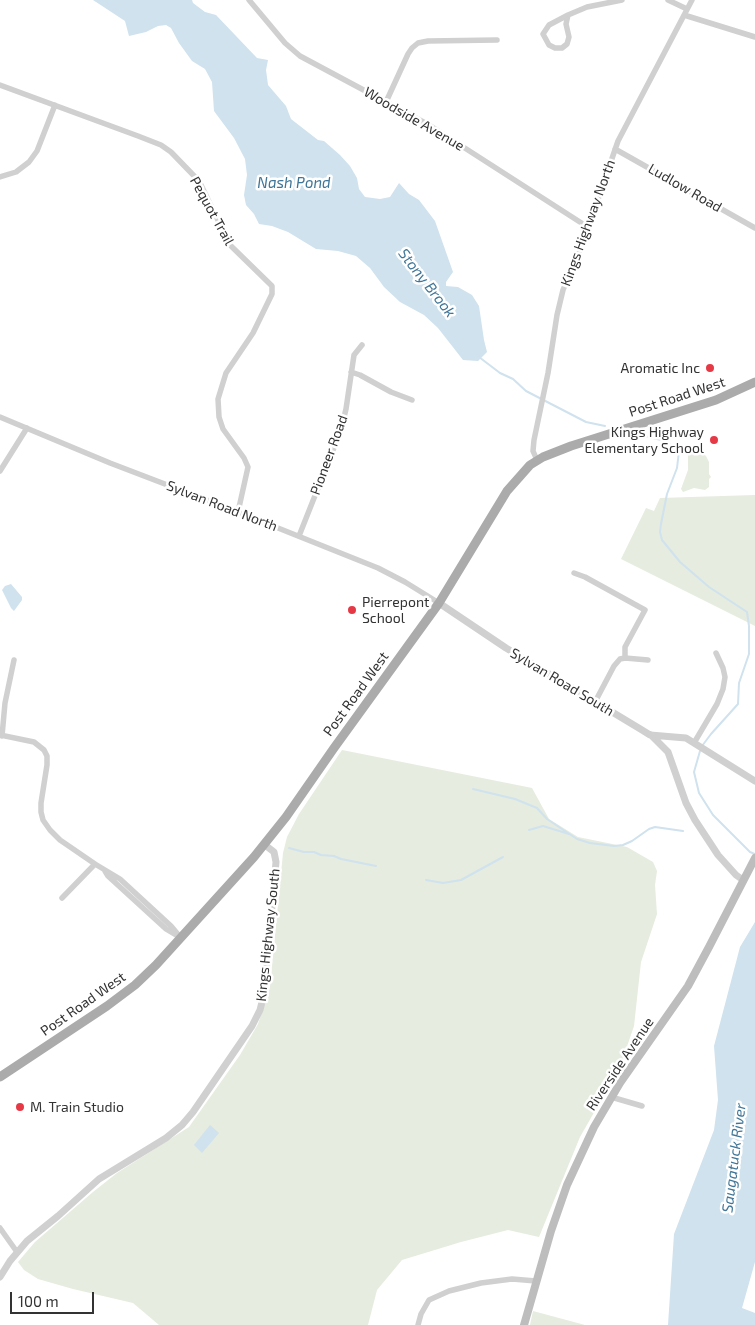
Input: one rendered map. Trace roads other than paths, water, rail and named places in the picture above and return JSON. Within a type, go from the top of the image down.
[{"type":"main road","name":"Post Road West","points":[[0,1077],[124,994],[156,965],[264,845],[439,604],[508,492],[525,470],[537,460],[579,443],[716,400],[755,382]]},
{"type":"main road","name":"Riverside Avenue","points":[[524,1325],[551,1231],[567,1185],[591,1134],[611,1097],[684,991],[710,947],[755,858]]},
{"type":"street","name":"Woodside Avenue","points":[[249,0],[281,39],[295,52],[429,125],[577,220],[590,226]]},
{"type":"street","points":[[568,16],[566,24],[569,37],[567,44],[562,48],[555,48],[549,45],[544,34],[545,29],[549,25],[568,16],[587,8],[622,0]]},
{"type":"street","points":[[668,0],[686,12],[755,37]]},
{"type":"street","name":"Kings Highway North","points":[[537,460],[533,451],[533,445],[544,395],[560,299],[590,226],[615,149],[692,0]]},
{"type":"street","points":[[386,102],[410,51],[418,43],[428,40],[497,40]]},
{"type":"street","name":"Pequot Trail","points":[[0,85],[161,145],[171,152],[199,181],[230,245],[268,280],[273,288],[272,294],[253,333],[224,378],[218,399],[219,417],[223,429],[244,458],[248,467],[238,512]]},
{"type":"street","points":[[0,177],[16,172],[29,162],[37,151],[54,105]]},
{"type":"street","name":"Ludlow Road","points":[[615,149],[755,228]]},
{"type":"street","name":"Pioneer Road","points":[[299,536],[341,430],[354,355],[362,345]]},
{"type":"street","points":[[351,372],[412,400]]},
{"type":"street","name":"Sylvan Road North","points":[[0,416],[116,465],[299,536],[388,573],[439,604]]},
{"type":"street","points":[[0,471],[27,428]]},
{"type":"street","points":[[574,573],[585,577],[645,610],[625,646],[625,658]]},
{"type":"street","name":"Sylvan Road South","points":[[439,604],[506,648],[650,735],[682,736],[755,781]]},
{"type":"street","points":[[716,653],[725,677],[717,704],[696,744],[673,740],[669,744],[668,752],[692,816],[718,855],[743,880]]},
{"type":"street","points":[[595,702],[614,666],[620,659],[648,660]]},
{"type":"street","points":[[14,660],[1,736],[34,742],[44,750],[47,756],[41,803],[43,820],[60,840],[105,871],[108,876],[172,934],[180,938]]},
{"type":"street","points":[[650,735],[668,752]]},
{"type":"street","name":"Kings Highway South","points":[[0,1277],[17,1252],[28,1240],[99,1179],[179,1128],[193,1112],[252,1026],[260,1010],[264,994],[276,862],[274,852],[264,845]]},
{"type":"street","points":[[62,898],[95,864]]},
{"type":"street","points":[[611,1097],[642,1106]]},
{"type":"street","points":[[0,1228],[17,1252]]},
{"type":"street","points":[[418,1325],[421,1314],[430,1300],[439,1295],[481,1282],[512,1279],[536,1281]]},
{"type":"water","name":"Nash Pond","points":[[93,0],[192,0],[193,3],[205,12],[216,15],[257,58],[268,60],[266,70],[268,85],[286,106],[291,119],[318,140],[324,141],[340,155],[350,166],[357,178],[359,189],[365,197],[380,199],[390,197],[399,183],[409,194],[419,200],[435,221],[453,272],[446,282],[446,286],[458,287],[472,295],[479,306],[487,352],[478,361],[463,360],[438,328],[424,315],[400,302],[384,287],[370,268],[356,256],[338,251],[316,249],[288,232],[272,226],[259,224],[254,214],[246,205],[244,195],[247,175],[245,159],[234,138],[214,111],[212,82],[205,69],[192,61],[171,28],[166,25],[158,26],[146,32],[129,36],[125,21]]},
{"type":"water","points":[[11,584],[22,597],[14,611],[2,590],[5,586]]},
{"type":"water","name":"Saugatuck River","points":[[755,922],[755,1262],[742,1308],[755,1313],[755,1325],[668,1325],[674,1234],[714,1130],[718,1100],[714,1046],[740,947]]},
{"type":"water","points":[[210,1125],[219,1133],[202,1153],[194,1145]]},
{"type":"waterway","name":"Stony Brook","points":[[479,357],[500,373],[513,379],[526,391],[586,422],[605,426]]},
{"type":"waterway","name":"Stony Brook","points":[[637,434],[665,441],[679,451],[677,468],[667,494],[661,524],[662,540],[680,562],[709,587],[747,612],[749,654],[739,683],[738,704],[702,746]]},
{"type":"waterway","name":"Stony Brook","points":[[700,751],[694,772],[699,793],[713,815],[750,852],[755,854]]},
{"type":"waterway","points":[[473,789],[515,799],[537,808],[547,819],[577,839],[590,843],[614,846],[623,845],[655,827],[683,831]]},
{"type":"waterway","points":[[529,830],[543,826],[569,834]]},
{"type":"waterway","points":[[289,848],[376,866]]},
{"type":"waterway","points":[[426,880],[443,883],[461,880],[503,857]]},
{"type":"place","name":"Aromatic Inc","points":[[710,368]]},
{"type":"place","name":"Kings Highway Elementary School","points":[[714,440]]},
{"type":"place","name":"Pierrepont School","points":[[352,610]]},
{"type":"place","name":"M. Train Studio","points":[[20,1107]]}]
